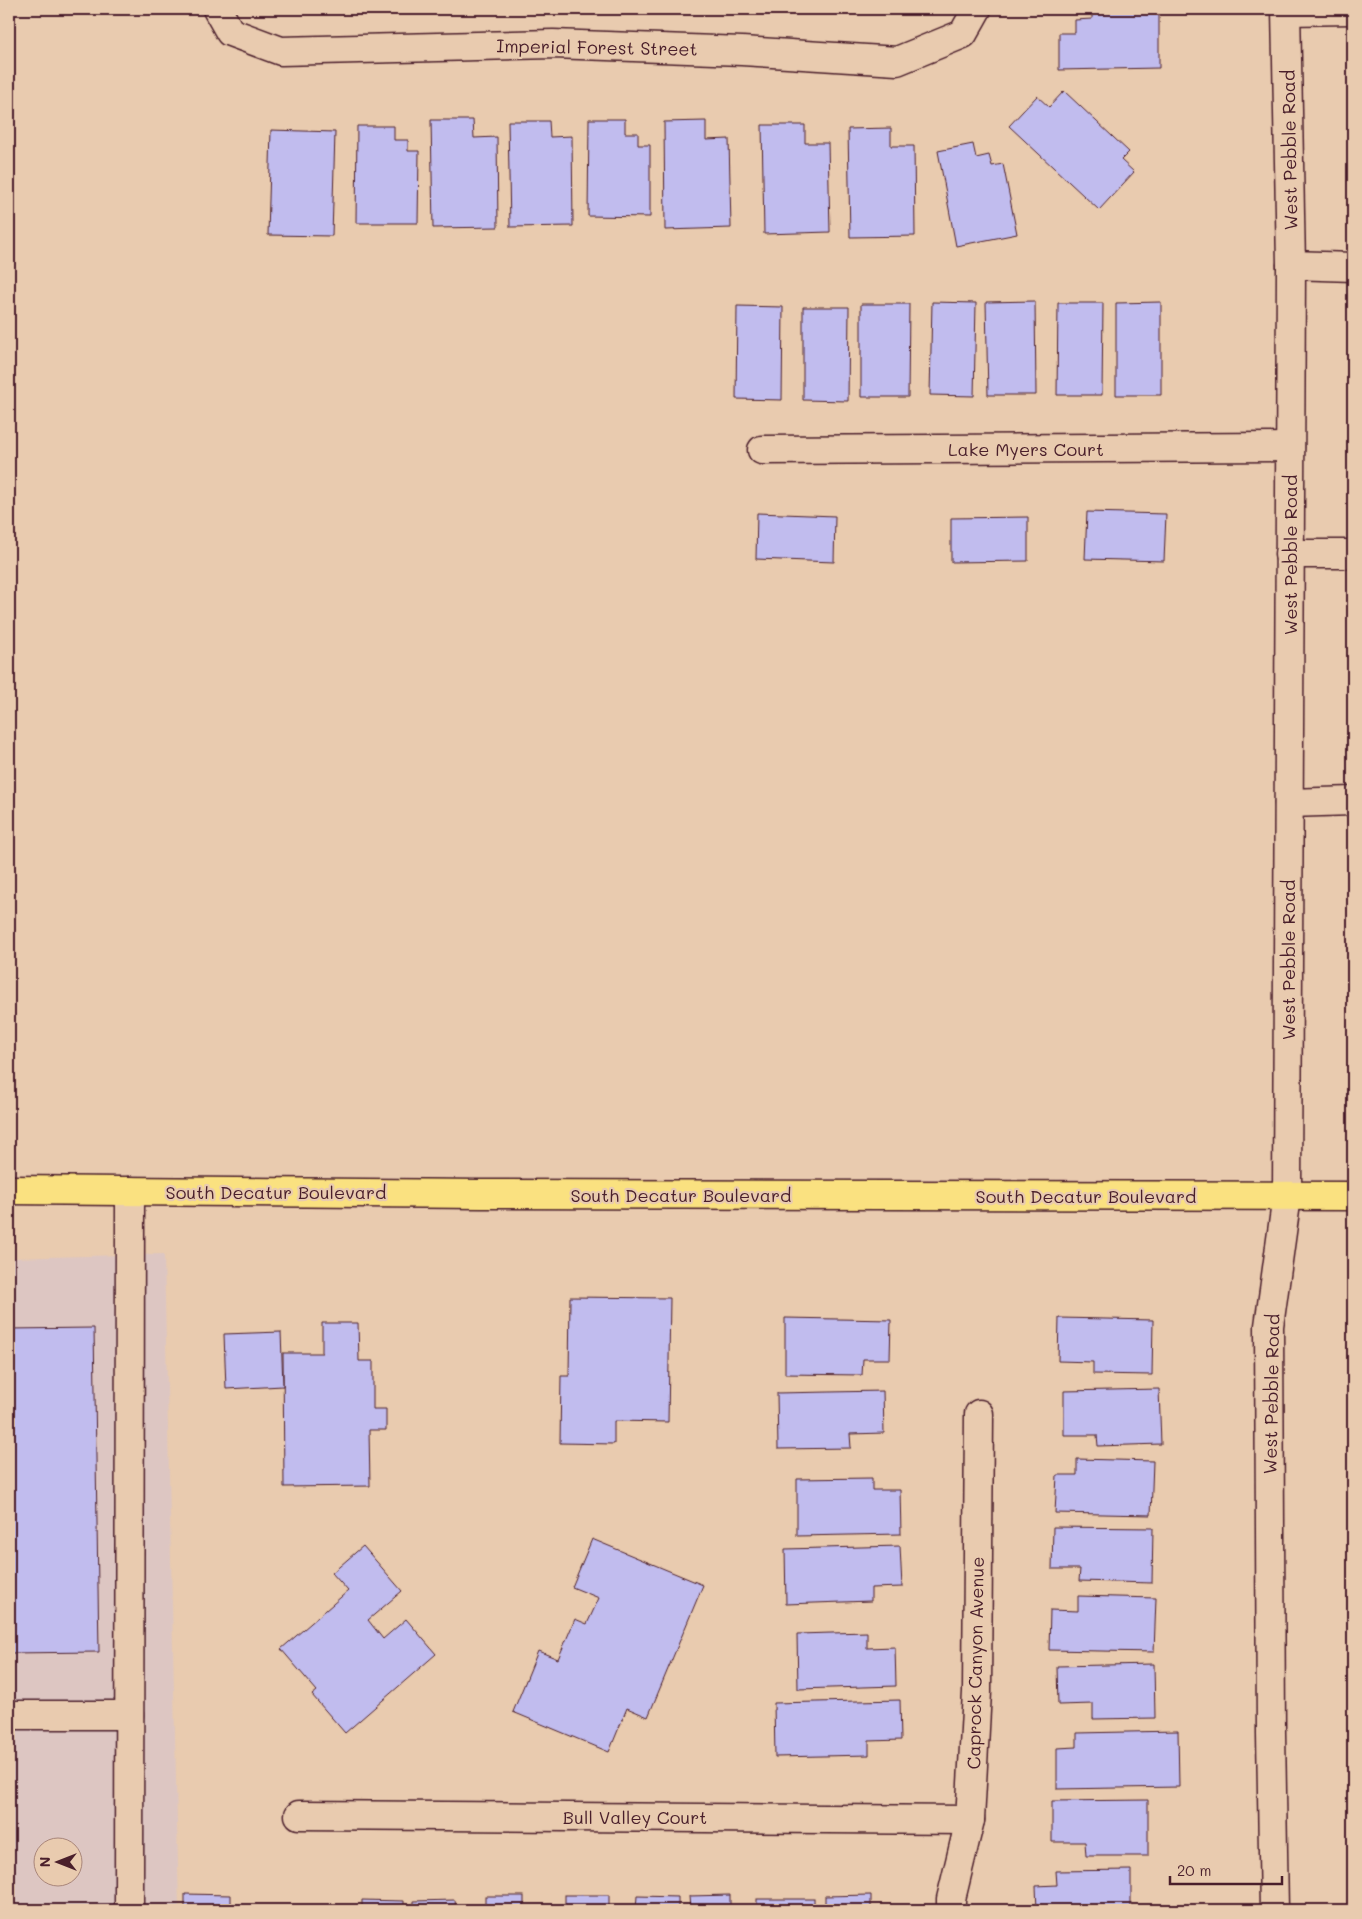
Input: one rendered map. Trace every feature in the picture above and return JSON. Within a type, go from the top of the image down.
[{"type":"main road","name":"South Decatur Boulevard","points":[[9,1190],[1353,1196]]},
{"type":"street","name":"Imperial Forest Street","points":[[217,9],[230,32],[280,51],[552,44],[742,50],[897,61],[963,34],[977,9]]},
{"type":"street","points":[[1286,10],[1353,10]]},
{"type":"street","name":"West Pebble Road","points":[[1274,1910],[1269,1326],[1287,1196],[1291,265],[1286,10]]},
{"type":"street","points":[[1291,265],[1353,267]]},
{"type":"street","name":"Lake Myers Court","points":[[762,450],[1290,447]]},
{"type":"street","points":[[1290,554],[1353,554]]},
{"type":"street","points":[[1289,803],[1353,801]]},
{"type":"street","points":[[129,1910],[130,1191]]},
{"type":"street","name":"Caprock Canyon Avenue","points":[[952,1910],[952,1899],[970,1820],[977,1692],[979,1414]]},
{"type":"street","points":[[9,1715],[129,1715]]},
{"type":"street","name":"Bull Valley Court","points":[[299,1815],[970,1820]]},
{"type":"shaded area","points":[[164,1254],[179,1910],[9,1910],[9,1258]]},
{"type":"building","points":[[1092,9],[1159,9],[1159,68],[1059,70],[1059,33],[1075,33],[1075,20],[1092,19]]},
{"type":"building","points":[[1064,91],[1129,152],[1121,160],[1134,172],[1099,210],[1009,126],[1037,96],[1049,107]]},
{"type":"building","points":[[589,119],[625,119],[625,133],[638,133],[638,145],[650,145],[650,217],[588,216]]},
{"type":"building","points":[[431,120],[473,120],[474,138],[497,137],[498,227],[433,228]]},
{"type":"building","points":[[508,121],[549,121],[550,137],[572,136],[573,226],[510,227]]},
{"type":"building","points":[[706,121],[706,140],[729,139],[731,228],[665,230],[664,122]]},
{"type":"building","points":[[762,125],[805,125],[805,143],[828,143],[830,232],[764,234]]},
{"type":"building","points":[[357,126],[394,126],[394,140],[408,140],[408,151],[419,151],[418,223],[356,223]]},
{"type":"building","points":[[891,128],[891,146],[914,146],[915,236],[850,237],[848,129]]},
{"type":"building","points":[[271,130],[335,132],[332,236],[268,235]]},
{"type":"building","points":[[973,144],[976,158],[989,155],[992,166],[1003,164],[1017,234],[956,246],[938,151]]},
{"type":"building","points":[[1035,301],[1036,395],[988,395],[986,302]]},
{"type":"building","points":[[932,302],[976,303],[974,396],[930,395]]},
{"type":"building","points":[[1161,302],[1161,395],[1116,395],[1116,303]]},
{"type":"building","points":[[1058,303],[1103,303],[1102,395],[1057,395]]},
{"type":"building","points":[[861,304],[909,304],[908,397],[861,397]]},
{"type":"building","points":[[737,306],[783,307],[782,400],[736,399]]},
{"type":"building","points":[[803,307],[849,307],[848,401],[803,400]]},
{"type":"building","points":[[1087,512],[1166,514],[1164,561],[1085,559]]},
{"type":"building","points":[[757,513],[835,516],[834,562],[756,559]]},
{"type":"building","points":[[1028,517],[1028,561],[951,562],[951,518]]},
{"type":"building","points":[[570,1297],[670,1298],[668,1422],[614,1421],[614,1444],[560,1443],[561,1376],[569,1376]]},
{"type":"building","points":[[785,1318],[891,1320],[890,1359],[863,1359],[862,1375],[785,1374]]},
{"type":"building","points":[[1059,1318],[1153,1320],[1152,1375],[1093,1374],[1093,1362],[1058,1361]]},
{"type":"building","points":[[322,1323],[358,1323],[359,1361],[373,1361],[373,1409],[386,1409],[386,1430],[369,1430],[370,1486],[284,1487],[283,1353],[322,1353]]},
{"type":"building","points":[[94,1328],[99,1652],[9,1653],[9,1329]]},
{"type":"building","points":[[281,1332],[283,1386],[226,1389],[224,1334]]},
{"type":"building","points":[[1159,1389],[1161,1444],[1098,1446],[1097,1435],[1064,1435],[1064,1391]]},
{"type":"building","points":[[883,1391],[884,1433],[850,1434],[851,1448],[778,1449],[777,1393]]},
{"type":"building","points":[[1077,1459],[1153,1461],[1151,1515],[1055,1513],[1057,1475],[1077,1475]]},
{"type":"building","points":[[872,1478],[872,1490],[900,1490],[901,1534],[797,1536],[797,1479]]},
{"type":"building","points":[[1053,1527],[1153,1528],[1152,1583],[1079,1581],[1080,1569],[1052,1569]]},
{"type":"building","points":[[592,1539],[703,1585],[648,1717],[627,1708],[609,1752],[513,1712],[538,1651],[558,1659],[575,1619],[587,1624],[599,1598],[572,1587]]},
{"type":"building","points":[[363,1546],[402,1591],[368,1620],[383,1639],[406,1619],[436,1654],[345,1733],[312,1695],[317,1691],[281,1649],[348,1591],[332,1573]]},
{"type":"building","points":[[900,1546],[902,1587],[871,1588],[871,1601],[786,1604],[785,1549]]},
{"type":"building","points":[[1078,1596],[1156,1598],[1154,1652],[1049,1650],[1050,1610],[1078,1611]]},
{"type":"building","points":[[867,1632],[867,1648],[895,1647],[896,1686],[798,1689],[797,1634]]},
{"type":"building","points":[[1154,1664],[1155,1718],[1093,1719],[1093,1704],[1058,1705],[1057,1666]]},
{"type":"building","points":[[900,1700],[901,1740],[869,1741],[869,1755],[775,1757],[774,1703]]},
{"type":"building","points":[[1178,1731],[1179,1787],[1057,1789],[1057,1748],[1077,1747],[1077,1733]]},
{"type":"building","points":[[1148,1800],[1148,1856],[1086,1856],[1085,1842],[1052,1842],[1052,1801]]},
{"type":"building","points":[[1131,1870],[1131,1910],[1037,1910],[1036,1886],[1057,1885],[1056,1871]]},
{"type":"building","points":[[185,1894],[231,1895],[231,1910],[185,1910]]},
{"type":"building","points":[[565,1895],[609,1895],[609,1910],[565,1910]]},
{"type":"building","points":[[730,1895],[730,1910],[690,1910],[689,1896]]},
{"type":"building","points":[[871,1895],[871,1910],[825,1910],[825,1896]]},
{"type":"building","points":[[485,1896],[524,1896],[524,1910],[485,1910]]},
{"type":"building","points":[[637,1896],[678,1897],[678,1910],[636,1910]]},
{"type":"building","points":[[757,1899],[814,1899],[814,1910],[757,1910]]},
{"type":"building","points":[[362,1900],[404,1901],[404,1910],[362,1910]]},
{"type":"building","points":[[455,1900],[456,1910],[414,1910],[414,1901]]}]
